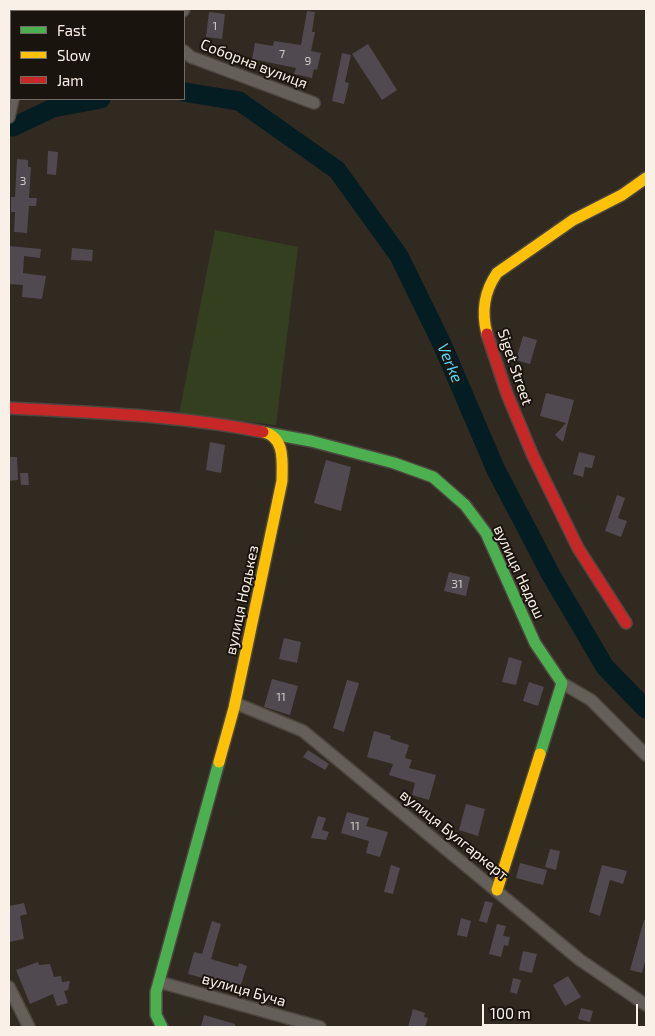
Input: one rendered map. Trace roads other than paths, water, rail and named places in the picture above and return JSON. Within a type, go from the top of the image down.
[{"type":"street","name":"Соборна вулиця","points":[[185,52],[191,57],[314,103]]},
{"type":"street","points":[[9,117],[13,100]]},
{"type":"street","name":"Siget Street","points":[[626,623],[578,548],[533,456],[506,394],[488,340],[483,319],[483,307],[490,283],[497,273],[574,220],[622,195],[646,178]]},
{"type":"street","points":[[9,408],[140,415],[232,426],[267,433]]},
{"type":"street","name":"вулиця Надош","points":[[267,433],[311,441],[375,458],[434,477],[465,505],[486,533],[535,643],[562,683],[591,700],[646,755]]},
{"type":"street","name":"вулиця Нодькез","points":[[162,1027],[156,1015],[155,1004],[159,982],[236,703],[282,481],[282,451],[278,441],[267,433]]},
{"type":"street","points":[[497,890],[562,683]]},
{"type":"street","name":"вулиця Булгаркерт","points":[[236,703],[304,731],[580,960],[646,1005]]},
{"type":"street","name":"вулиця Буча","points":[[159,982],[320,1027]]},
{"type":"street","points":[[9,987],[29,1027]]},
{"type":"waterway","name":"Verke","points":[[185,92],[239,101],[337,170],[399,256],[442,344],[496,470],[551,575],[605,667],[646,709]]},
{"type":"waterway","name":"Verke","points":[[13,127],[53,108],[96,100]]}]
